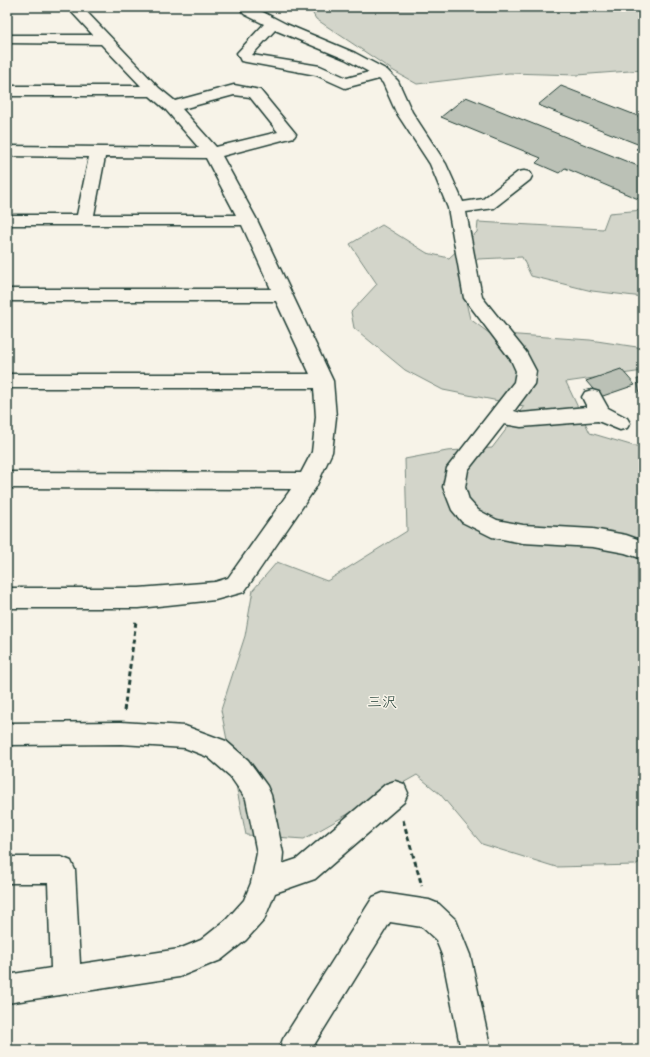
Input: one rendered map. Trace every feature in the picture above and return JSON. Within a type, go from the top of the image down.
[{"type":"street","points":[[7,598],[139,598],[215,591],[236,585],[308,481],[322,452],[326,417],[323,381],[248,220],[212,153],[172,108],[104,40],[74,7]]},
{"type":"street","points":[[252,7],[249,11],[350,56],[382,73],[390,81],[404,112],[438,164],[456,208],[473,298],[519,357],[526,371],[524,384],[458,468],[454,487],[460,504],[470,516],[492,528],[523,534],[593,538],[626,544],[643,550]]},
{"type":"street","points":[[273,23],[244,53],[246,58],[320,71],[345,83],[382,73]]},
{"type":"street","points":[[7,39],[104,40]]},
{"type":"street","points":[[7,151],[212,153],[288,134],[255,93],[234,90],[172,108]]},
{"type":"street","points":[[7,91],[154,91]]},
{"type":"street","points":[[85,220],[98,152]]},
{"type":"street","points":[[456,208],[488,204],[524,176]]},
{"type":"street","points":[[7,220],[248,220]]},
{"type":"street","points":[[7,295],[283,295]]},
{"type":"street","points":[[7,381],[323,381]]},
{"type":"street","points":[[499,416],[521,420],[597,405],[620,423]]},
{"type":"street","points":[[7,480],[308,481]]},
{"type":"street","points":[[7,734],[122,733],[185,737],[217,749],[239,768],[258,795],[270,853],[264,883],[254,910],[236,930],[211,950],[179,963],[7,989]]},
{"type":"street","points":[[264,883],[305,870],[395,793]]},
{"type":"street","points":[[7,870],[61,870],[66,980]]},
{"type":"street","points":[[294,1050],[383,907],[429,914],[446,930],[456,955],[476,1050]]},
{"type":"path","points":[[122,733],[139,598]]},
{"type":"path","points":[[395,793],[429,914]]},
{"type":"shaded area","points":[[309,7],[643,7],[643,70],[577,75],[509,73],[417,84],[392,70],[316,19]]},
{"type":"shaded area","points":[[643,210],[643,297],[592,291],[531,276],[522,257],[478,259],[459,272],[470,319],[489,333],[590,340],[643,349],[643,371],[566,382],[590,433],[634,446],[643,446],[643,860],[635,865],[556,867],[482,844],[440,794],[417,775],[304,839],[246,835],[221,710],[245,636],[253,590],[277,562],[327,581],[407,531],[405,459],[447,451],[492,448],[524,406],[443,390],[405,370],[354,328],[351,312],[377,284],[350,244],[382,225],[427,253],[449,258],[477,232],[478,222],[603,229],[609,213]]},
{"type":"building","points":[[561,86],[643,118],[643,152],[636,149],[640,145],[538,105]]},
{"type":"building","points":[[466,97],[643,168],[643,201],[565,168],[559,173],[536,163],[541,158],[441,117]]},
{"type":"building","points":[[621,369],[635,385],[600,397],[586,381]]},
{"type":"building","points":[[637,379],[643,379],[643,395],[640,395]]},
{"type":"district","name":"三沢","points":[[382,702]]}]
